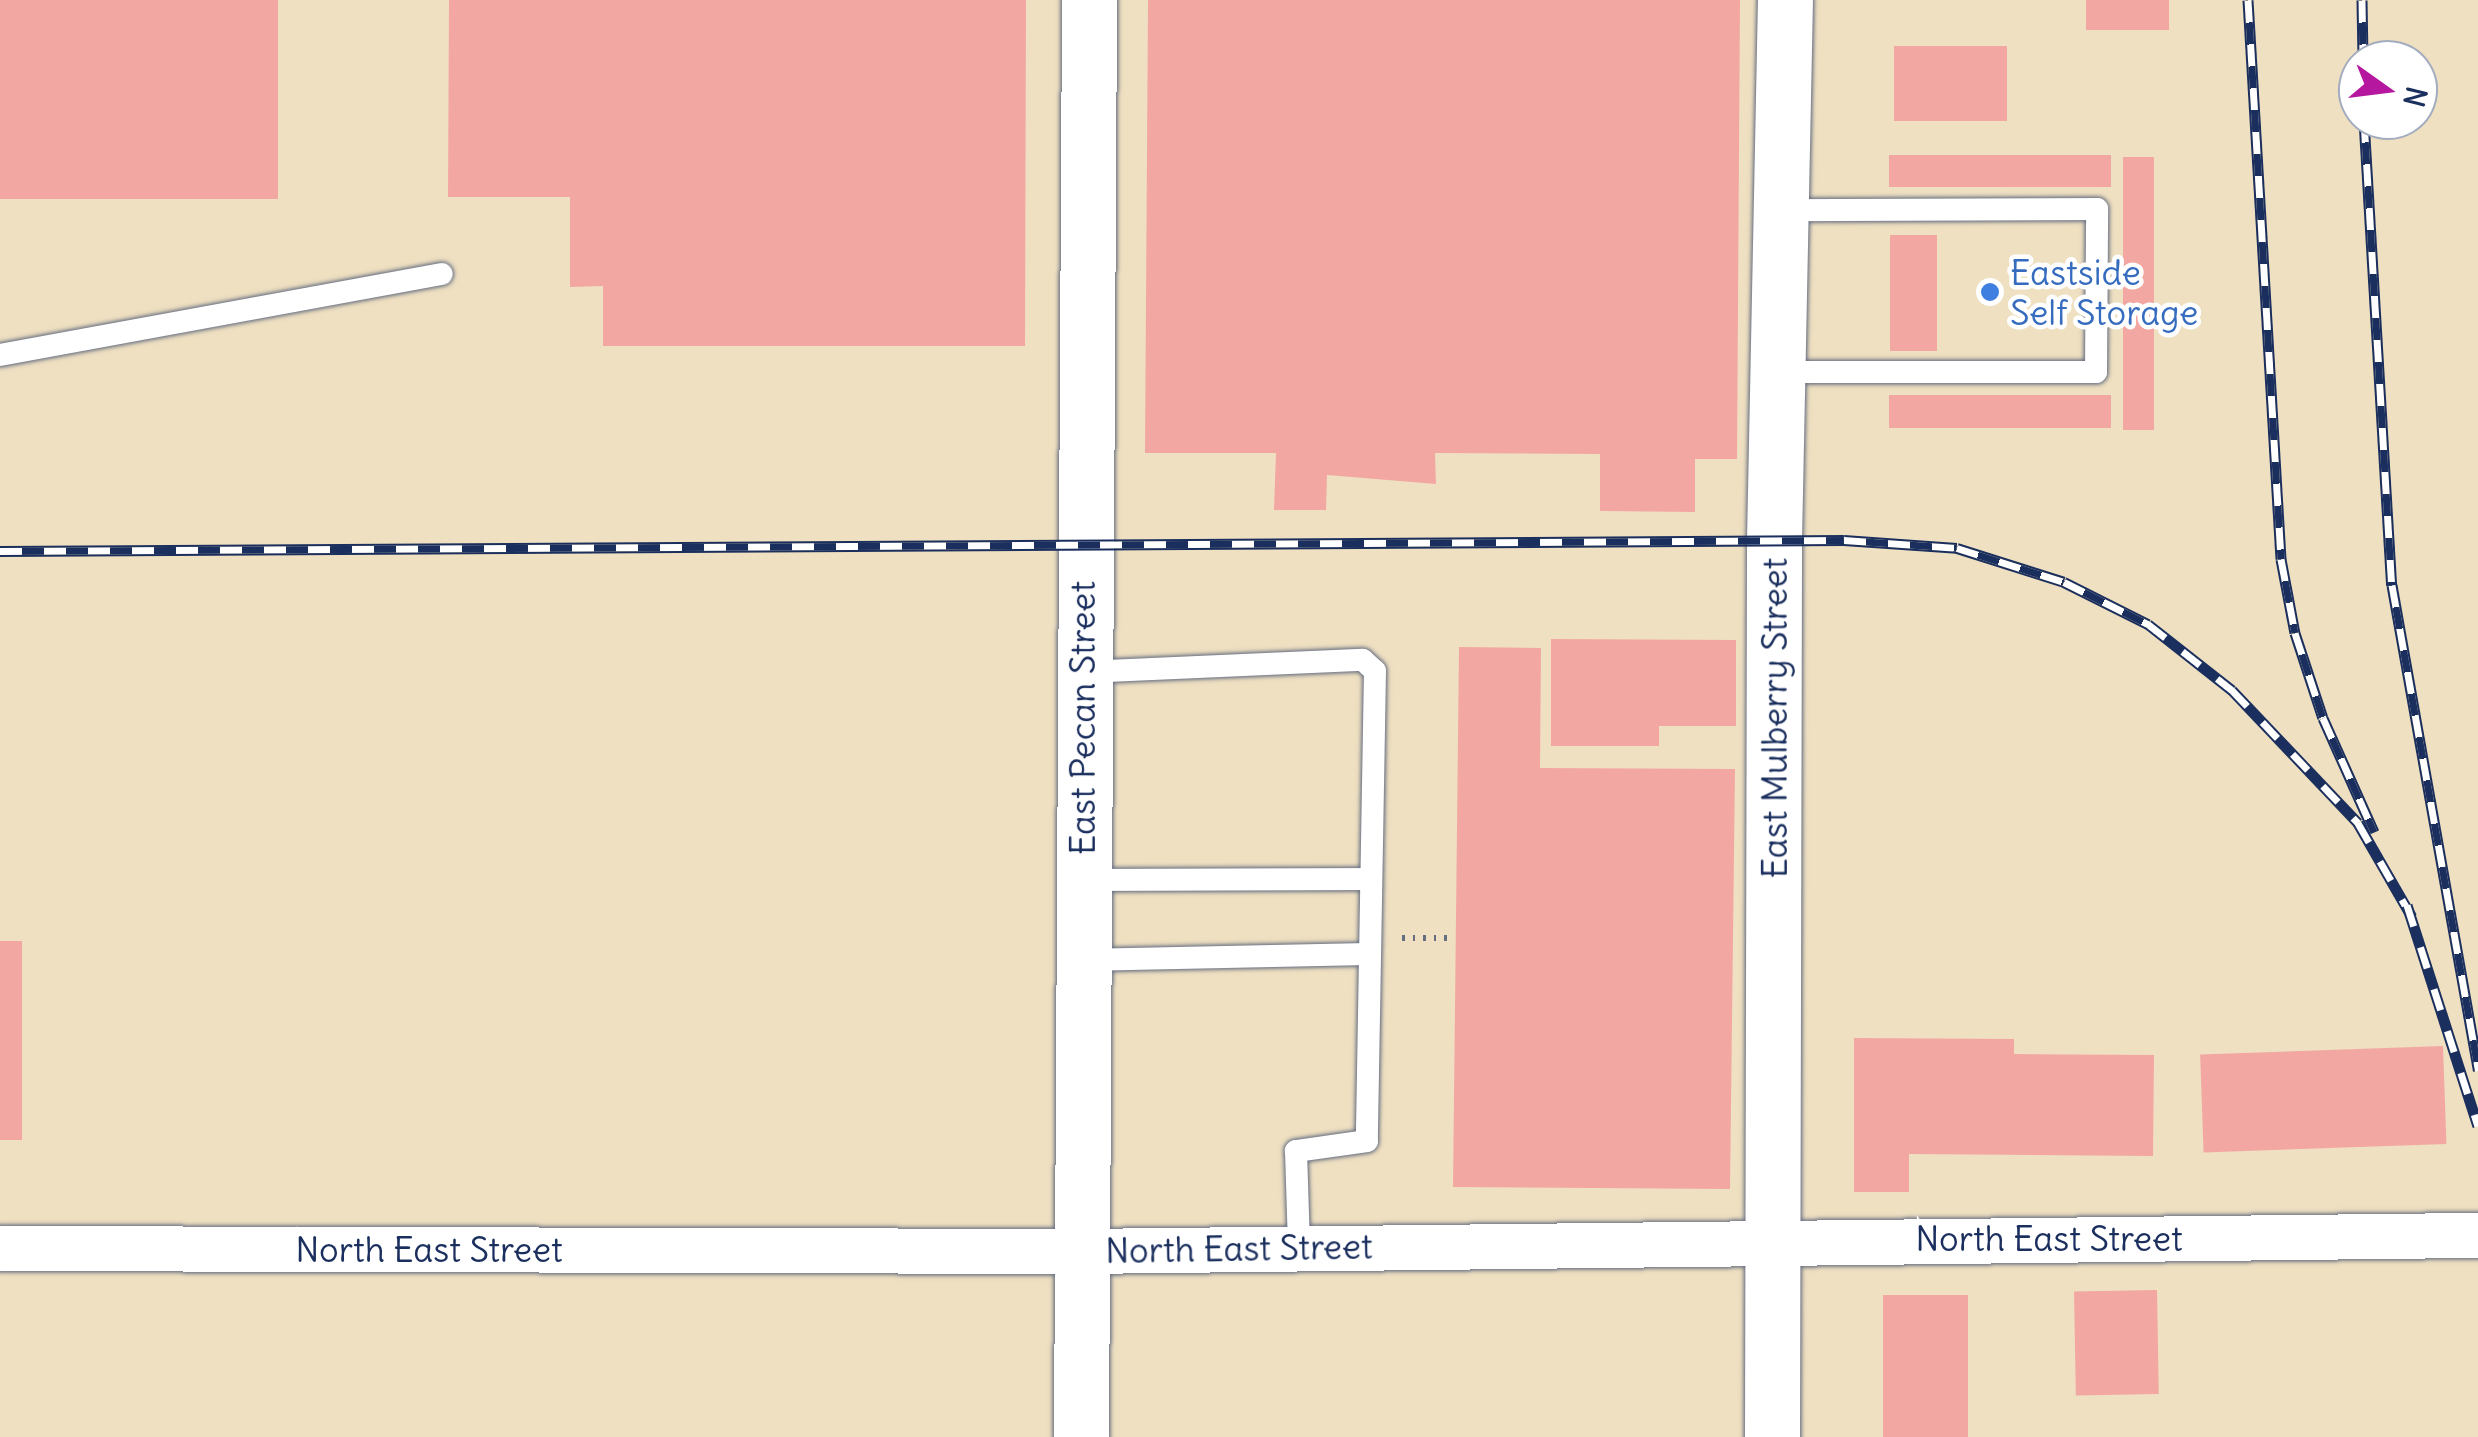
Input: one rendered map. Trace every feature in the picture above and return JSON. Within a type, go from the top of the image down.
[{"type":"street","name":"East Pecan Street","points":[[1081,1437],[1081,880],[1089,0]]},
{"type":"street","name":"East Mulberry Street","points":[[1772,1437],[1778,372],[1785,0]]},
{"type":"street","name":"North East Street","points":[[0,1248],[1080,1251],[1773,1240],[2478,1235]]},
{"type":"lane","points":[[1778,372],[2096,372],[2098,209],[1781,210]]},
{"type":"lane","points":[[0,355],[442,274]]},
{"type":"lane","points":[[1083,672],[1371,664],[1367,1142],[1296,1151],[1300,1248]]},
{"type":"lane","points":[[1081,880],[1369,878]]},
{"type":"lane","points":[[1081,960],[1369,946]]},
{"type":"path","points":[[1369,946],[1456,938]]},
{"type":"building","points":[[0,0],[278,0],[278,199],[0,199]]},
{"type":"building","points":[[449,0],[1026,0],[1025,346],[603,346],[603,286],[570,287],[570,197],[448,197]]},
{"type":"building","points":[[1148,0],[1740,0],[1737,459],[1695,459],[1695,512],[1600,511],[1600,454],[1435,453],[1436,484],[1327,475],[1326,510],[1274,510],[1276,453],[1145,453]]},
{"type":"building","points":[[2086,0],[2169,0],[2169,30],[2086,30]]},
{"type":"building","points":[[1894,46],[2007,46],[2007,121],[1894,121]]},
{"type":"building","points":[[1889,155],[2111,155],[2111,187],[1889,187]]},
{"type":"building","points":[[2123,157],[2154,157],[2154,430],[2123,430]]},
{"type":"building","points":[[1890,235],[1937,235],[1937,351],[1890,351]]},
{"type":"building","points":[[1889,395],[2111,395],[2111,428],[1889,428]]},
{"type":"building","points":[[1551,639],[1736,640],[1736,726],[1659,726],[1659,746],[1551,746]]},
{"type":"building","points":[[1459,647],[1541,648],[1540,768],[1735,769],[1730,1189],[1453,1187]]},
{"type":"building","points":[[0,941],[22,941],[22,1140],[0,1140]]},
{"type":"building","points":[[1854,1038],[2014,1039],[2014,1054],[2154,1055],[2153,1156],[1909,1154],[1909,1192],[1854,1192]]},
{"type":"building","points":[[2443,1046],[2446,1144],[2204,1152],[2200,1054]]},
{"type":"building","points":[[2157,1290],[2159,1394],[2076,1395],[2074,1291]]},
{"type":"building","points":[[1883,1295],[1968,1295],[1968,1437],[1883,1437]]},
{"type":"railway","points":[[2248,0],[2281,559],[2295,633],[2323,718],[2374,832]]},
{"type":"railway","points":[[2362,0],[2363,40]]},
{"type":"railway","points":[[2365,140],[2392,585],[2478,1070]]},
{"type":"railway","points":[[0,551],[1844,540],[1957,548],[2064,582],[2148,624],[2232,690],[2358,823],[2412,917]]},
{"type":"railway","points":[[2407,905],[2478,1126]]},
{"type":"place","name":"Eastside Self Storage","points":[[1990,292]]}]
